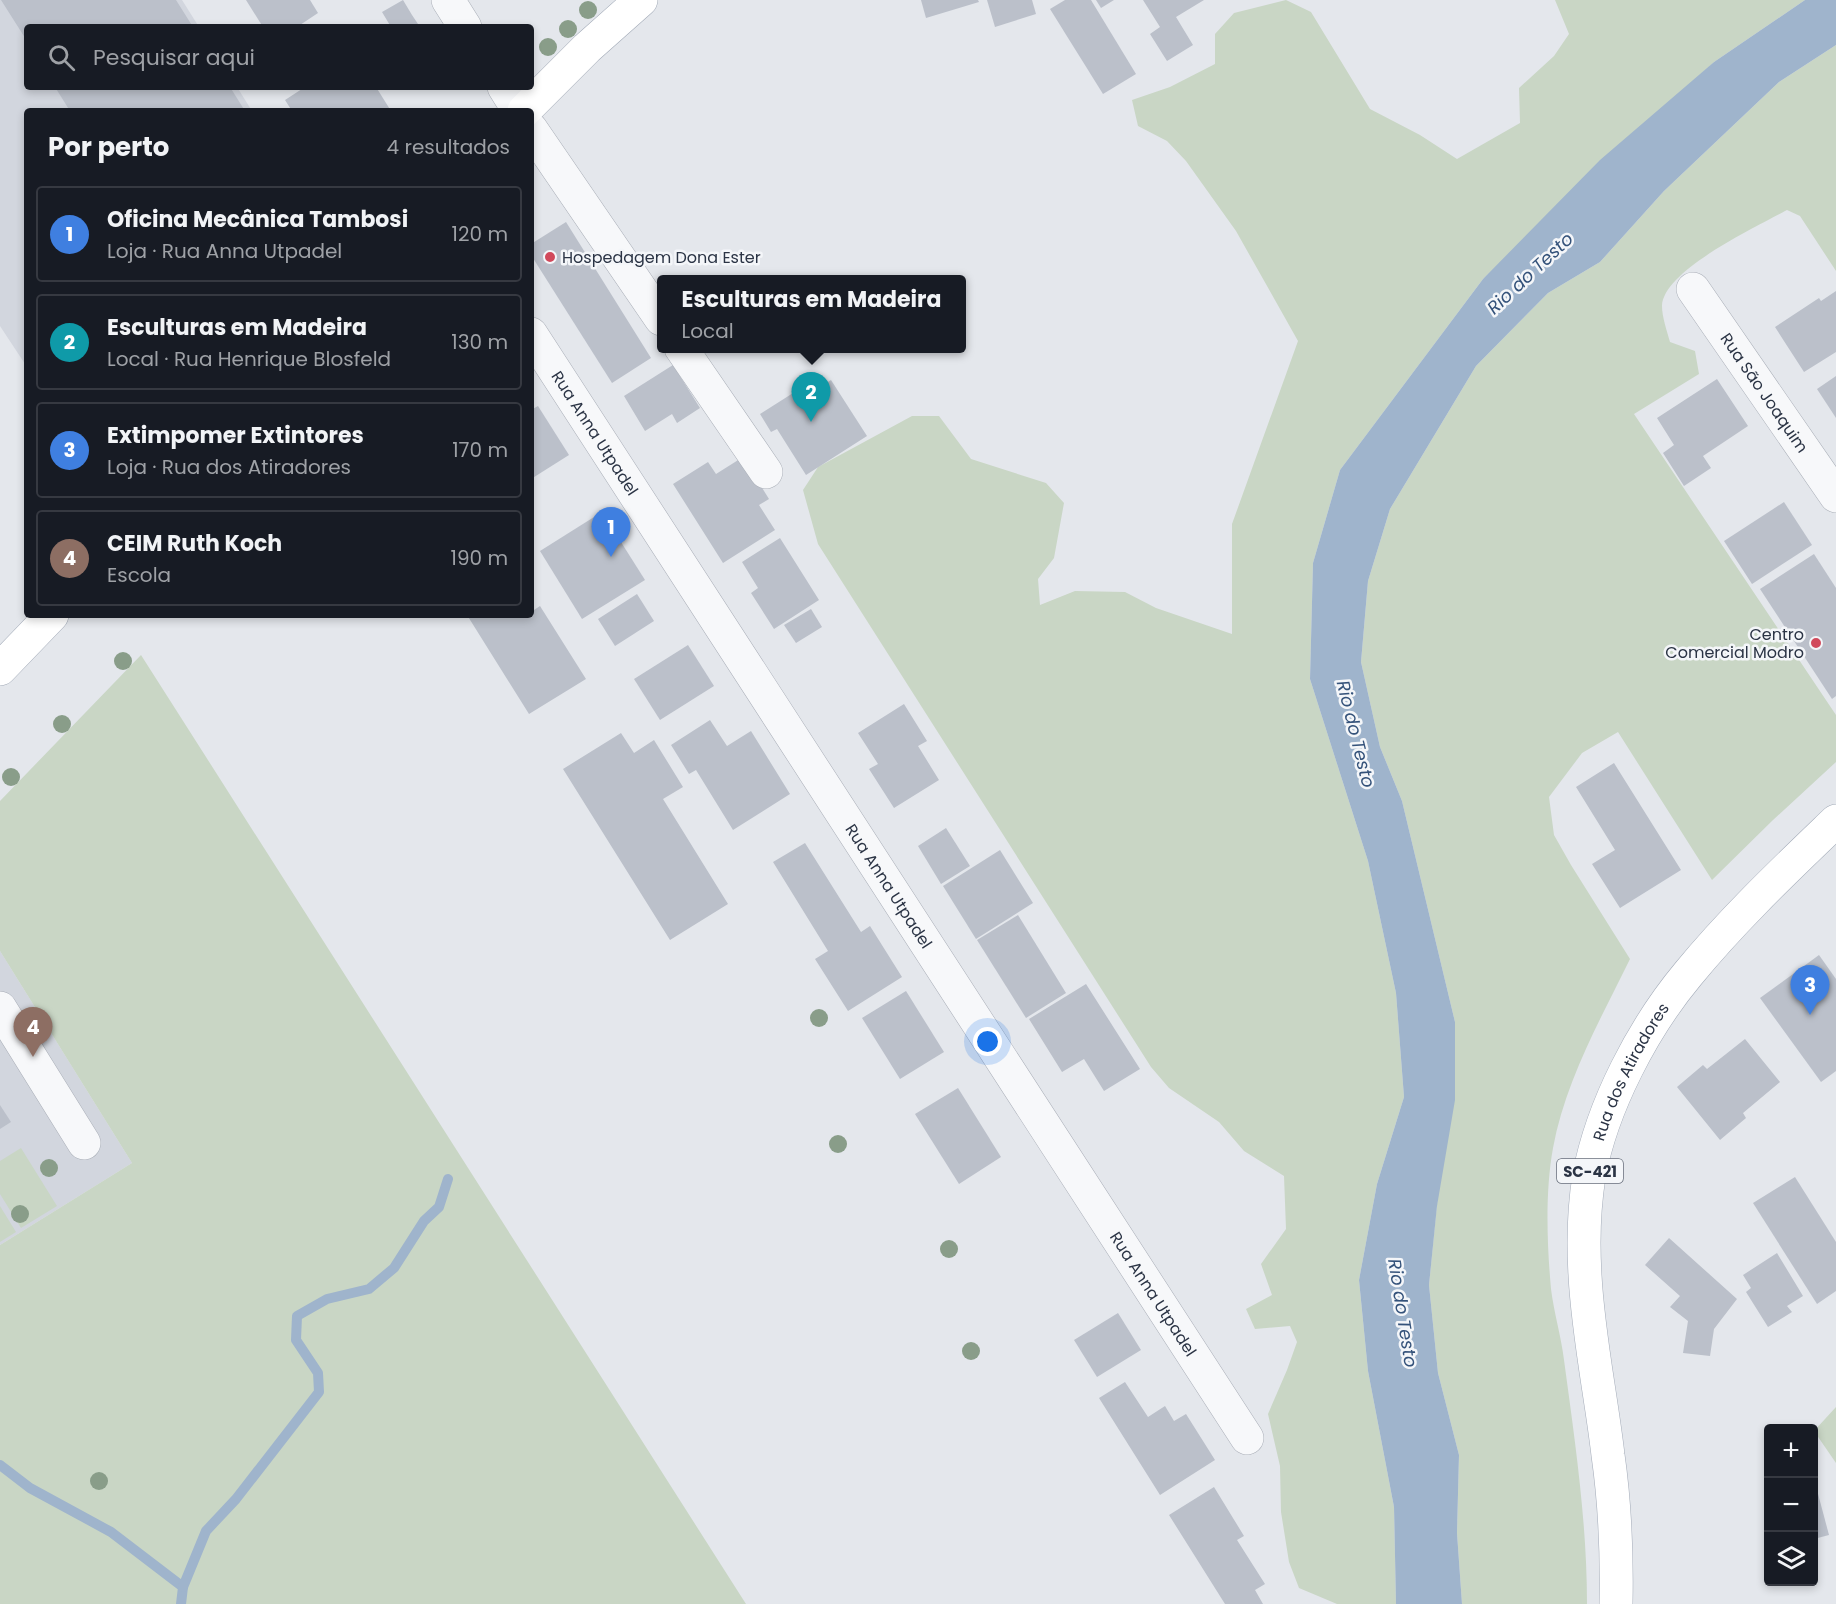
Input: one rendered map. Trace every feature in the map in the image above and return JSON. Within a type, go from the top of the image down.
[{"type":"main road","points":[[524,108],[641,0]]},
{"type":"main road","points":[[618,22],[667,0]]},
{"type":"main road","points":[[0,669],[49,618]]},
{"type":"main road","name":"Rua dos Atiradores","points":[[1616,1604],[1614,1501],[1590,1332],[1585,1275],[1584,1221],[1590,1174],[1605,1118],[1649,1029],[1687,974],[1745,909],[1836,821]]},
{"type":"street","points":[[448,0],[463,24]]},
{"type":"street","points":[[506,90],[519,108]]},
{"type":"street","points":[[534,133],[657,313]]},
{"type":"street","name":"Rua São Joaquim","points":[[1693,289],[1836,496]]},
{"type":"street","name":"Rua Anna Utpadel","points":[[534,339],[1247,1438]]},
{"type":"street","points":[[684,353],[766,472]]},
{"type":"street","points":[[0,1008],[84,1143]]},
{"type":"shaded area","points":[[0,0],[182,0],[197,24],[24,24],[24,90],[239,90],[250,108],[24,108],[24,362],[0,326]]},
{"type":"shaded area","points":[[0,951],[132,1163],[0,1245]]},
{"type":"green space","points":[[1286,0],[1311,12],[1370,109],[1420,135],[1457,159],[1520,123],[1519,88],[1554,56],[1569,34],[1555,0],[1805,0],[1714,62],[1483,279],[1340,470],[1313,563],[1310,679],[1368,861],[1396,993],[1404,1097],[1377,1184],[1359,1280],[1368,1371],[1394,1507],[1396,1604],[1337,1604],[1299,1588],[1289,1562],[1281,1512],[1280,1466],[1268,1414],[1297,1342],[1290,1326],[1255,1329],[1246,1309],[1272,1295],[1261,1264],[1286,1229],[1284,1176],[1244,1151],[1219,1122],[1169,1088],[1151,1067],[818,544],[803,490],[818,467],[912,416],[939,416],[971,459],[1046,483],[1064,503],[1054,558],[1038,579],[1040,605],[1075,591],[1125,592],[1156,608],[1232,634],[1232,524],[1298,341],[1236,231],[1186,161],[1167,141],[1138,126],[1132,100],[1170,87],[1215,64],[1215,34],[1234,13]]},
{"type":"green space","points":[[1836,45],[1836,271],[1800,216],[1787,210],[1714,250],[1694,264],[1666,292],[1662,306],[1670,342],[1695,351],[1699,374],[1634,414],[1836,715],[1836,762],[1712,880],[1618,732],[1582,753],[1549,797],[1554,835],[1630,959],[1575,1075],[1559,1123],[1550,1165],[1548,1236],[1551,1289],[1563,1351],[1580,1482],[1587,1604],[1462,1604],[1457,1533],[1459,1455],[1438,1373],[1429,1285],[1455,1022],[1402,801],[1380,747],[1361,662],[1368,581],[1390,509],[1476,366],[1548,293],[1600,262],[1664,191],[1779,82]]},
{"type":"green space","points":[[141,655],[746,1604],[0,1604],[0,1245],[132,1163],[0,951],[0,801]]},
{"type":"green space","points":[[21,1148],[57,1206],[21,1228],[0,1194],[0,1161]]},
{"type":"green space","points":[[0,1206],[16,1232],[0,1242]]},
{"type":"green space","points":[[1836,1407],[1836,1463],[1818,1437],[1818,1427]]},
{"type":"water","name":"Rio do Testo","points":[[1805,0],[1836,0],[1836,45],[1779,82],[1664,191],[1600,262],[1548,293],[1476,366],[1390,509],[1368,581],[1361,662],[1380,747],[1402,801],[1455,1022],[1455,1100],[1437,1206],[1429,1285],[1438,1373],[1459,1455],[1457,1533],[1462,1604],[1396,1604],[1394,1507],[1368,1371],[1359,1280],[1377,1184],[1404,1097],[1396,993],[1368,861],[1310,679],[1313,563],[1340,470],[1483,279],[1600,160],[1714,62]]},
{"type":"building","points":[[1,0],[176,0],[191,24],[24,24],[24,36]]},
{"type":"building","points":[[246,0],[310,0],[318,13],[302,24],[261,24]]},
{"type":"building","points":[[403,0],[418,24],[389,24],[382,12]]},
{"type":"building","points":[[921,0],[978,0],[979,2],[926,18]]},
{"type":"building","points":[[987,0],[1032,0],[1036,14],[995,27]]},
{"type":"building","points":[[1065,0],[1091,0],[1136,74],[1103,94],[1050,9]]},
{"type":"building","points":[[1096,0],[1114,0],[1101,8]]},
{"type":"building","points":[[1143,0],[1204,0],[1176,17],[1193,45],[1167,61],[1150,34],[1160,27]]},
{"type":"building","points":[[57,90],[232,90],[243,108],[68,108]]},
{"type":"building","points":[[300,90],[378,90],[389,108],[290,108],[285,100]]},
{"type":"building","points":[[566,222],[651,358],[612,383],[534,260],[534,242]]},
{"type":"building","points":[[1836,291],[1836,352],[1804,372],[1775,327],[1819,298],[1821,301]]},
{"type":"building","points":[[673,365],[700,408],[677,423],[672,414],[645,431],[624,396]]},
{"type":"building","points":[[1836,376],[1836,418],[1817,389]]},
{"type":"building","points":[[1717,379],[1748,426],[1703,456],[1711,468],[1684,486],[1663,453],[1674,445],[1657,418]]},
{"type":"building","points":[[831,380],[867,436],[806,475],[777,429],[771,432],[760,414],[801,388],[806,396]]},
{"type":"building","points":[[538,406],[569,455],[534,477],[534,408]]},
{"type":"building","points":[[743,457],[769,499],[759,505],[775,530],[723,563],[673,484],[708,462],[716,474]]},
{"type":"building","points":[[1784,502],[1812,545],[1752,584],[1724,541]]},
{"type":"building","points":[[602,512],[645,580],[582,619],[540,551]]},
{"type":"building","points":[[780,538],[819,600],[774,629],[751,593],[758,588],[742,562]]},
{"type":"building","name":"Centro Comercial Modro","points":[[1814,554],[1836,588],[1836,696],[1832,699],[1760,589]]},
{"type":"building","points":[[637,594],[654,621],[615,646],[598,619]]},
{"type":"building","points":[[540,606],[586,679],[529,714],[469,618],[534,618],[534,610]]},
{"type":"building","points":[[811,609],[822,627],[796,643],[784,625]]},
{"type":"building","points":[[688,645],[714,686],[660,720],[634,679]]},
{"type":"building","points":[[904,704],[927,741],[918,746],[939,780],[894,808],[869,769],[878,764],[858,733]]},
{"type":"building","points":[[710,720],[727,746],[751,731],[790,794],[733,830],[696,770],[689,774],[671,745]]},
{"type":"building","points":[[621,733],[634,753],[654,740],[683,787],[663,799],[728,904],[670,940],[563,769]]},
{"type":"building","points":[[1614,763],[1681,870],[1620,908],[1592,864],[1615,850],[1576,787]]},
{"type":"building","points":[[946,828],[970,866],[941,884],[918,846]]},
{"type":"building","points":[[805,843],[861,932],[870,926],[902,977],[848,1011],[815,959],[828,951],[773,862]]},
{"type":"building","points":[[1000,850],[1033,903],[976,939],[943,886]]},
{"type":"building","points":[[1018,915],[1066,993],[1026,1018],[977,940]]},
{"type":"building","points":[[1819,955],[1836,979],[1836,1071],[1821,1082],[1760,998]]},
{"type":"building","points":[[1086,984],[1140,1069],[1104,1091],[1084,1059],[1062,1072],[1029,1019]]},
{"type":"building","points":[[906,991],[944,1052],[900,1079],[862,1018]]},
{"type":"building","points":[[1745,1039],[1780,1082],[1743,1113],[1746,1118],[1720,1140],[1677,1087],[1703,1065],[1707,1069]]},
{"type":"building","points":[[958,1088],[1001,1157],[959,1184],[915,1114]]},
{"type":"building","points":[[0,1105],[11,1122],[0,1129]]},
{"type":"building","points":[[1795,1177],[1836,1242],[1836,1291],[1817,1304],[1753,1203]]},
{"type":"building","points":[[1669,1238],[1737,1299],[1714,1329],[1710,1356],[1683,1353],[1688,1321],[1670,1307],[1680,1296],[1645,1265]]},
{"type":"building","points":[[1777,1253],[1803,1296],[1787,1306],[1792,1312],[1768,1327],[1746,1292],[1751,1288],[1743,1275]]},
{"type":"building","points":[[1118,1313],[1141,1350],[1097,1377],[1074,1340]]},
{"type":"building","points":[[1125,1382],[1148,1417],[1165,1406],[1174,1421],[1186,1414],[1215,1460],[1160,1495],[1099,1398]]},
{"type":"building","points":[[1214,1487],[1244,1536],[1237,1540],[1265,1584],[1255,1590],[1263,1604],[1225,1604],[1169,1515]]},
{"type":"building","points":[[1818,1494],[1829,1535],[1818,1538]]},
{"type":"waterway","points":[[183,1587],[206,1531],[236,1499],[319,1392],[318,1373],[296,1340],[297,1316],[327,1299],[369,1289],[394,1268],[424,1221],[439,1207],[448,1179]]},
{"type":"waterway","points":[[0,1465],[30,1488],[111,1532],[183,1587],[181,1604]]},
{"type":"place","name":"Hospedagem Dona Ester","points":[[550,257]]},
{"type":"place","name":"Esculturas em Madeira","points":[[811,422]]},
{"type":"place","name":"Oficina Mecânica Tambosi","points":[[611,557]]},
{"type":"place","name":"Centro Comercial Modro","points":[[1816,643]]},
{"type":"place","name":"Extimpomer Extintores","points":[[1810,1015]]},
{"type":"place","name":"CEIM Ruth Koch","points":[[33,1057]]}]
